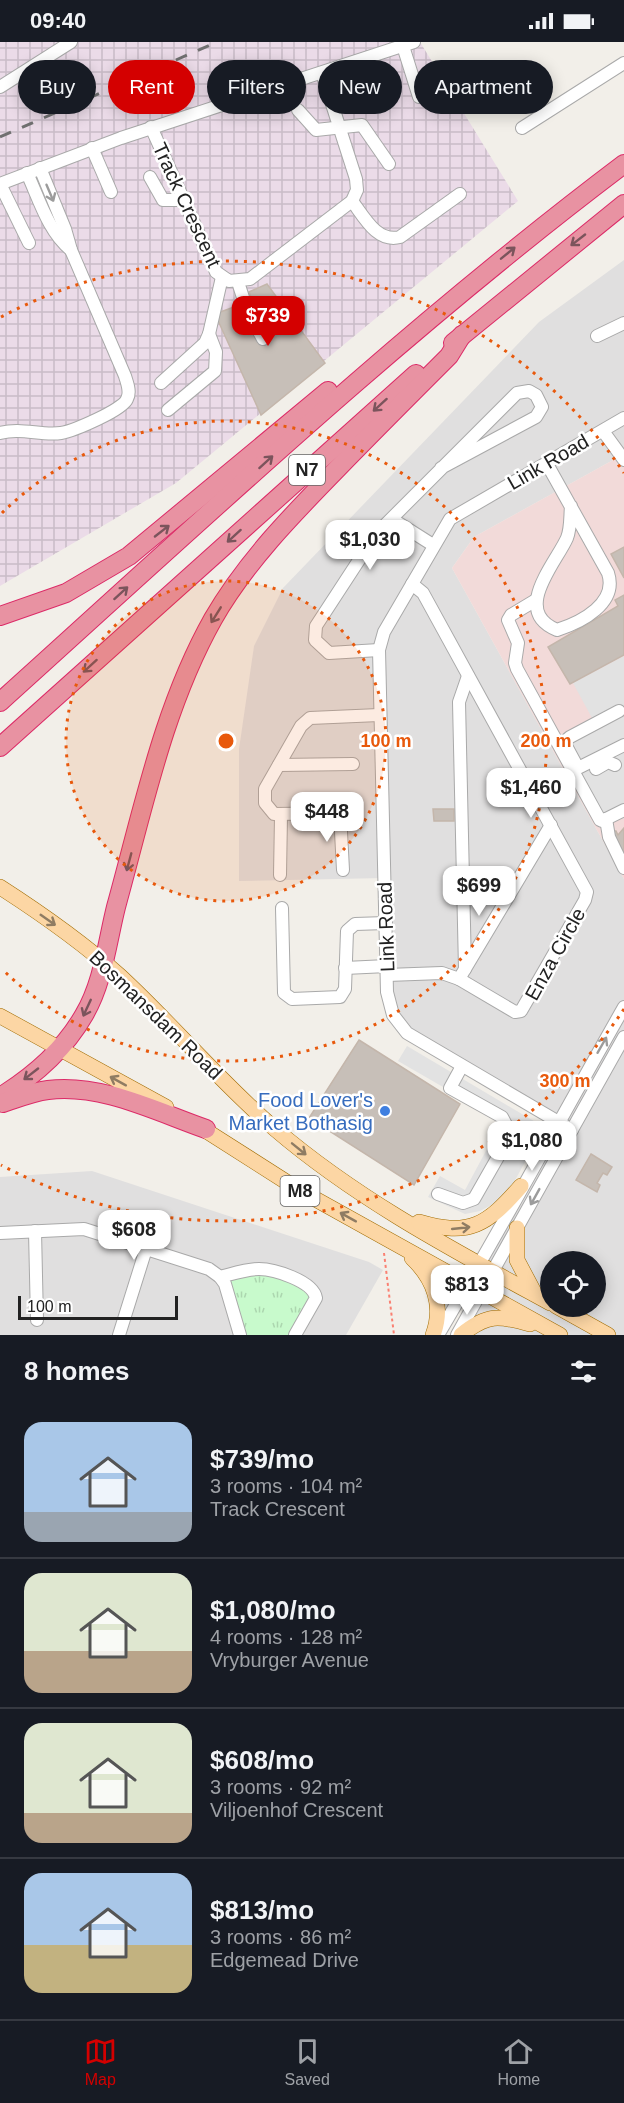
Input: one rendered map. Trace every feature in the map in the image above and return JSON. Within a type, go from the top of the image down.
[{"type":"highway","name":"N7","points":[[0,702],[463,290],[624,164]]},
{"type":"highway","name":"N7","points":[[0,747],[352,429],[462,335],[624,204]]},
{"type":"highway","points":[[0,615],[66,593],[129,556],[441,297],[463,290]]},
{"type":"highway","points":[[0,1097],[60,1049],[85,1013],[103,962],[143,805],[171,713],[189,664],[214,618],[245,571],[273,537],[449,356],[462,335]]},
{"type":"highway","points":[[0,1104],[49,1090],[82,1090],[136,1104],[206,1129]]},
{"type":"main road","name":"Bosmansdam Road","points":[[0,887],[69,934],[103,962],[274,1128],[327,1171],[385,1210],[540,1298]]},
{"type":"main road","name":"M8","points":[[0,1016],[206,1129],[392,1248],[468,1284],[556,1333]]},
{"type":"main road","points":[[385,1210],[442,1228],[464,1229],[487,1220],[521,1186]]},
{"type":"main road","points":[[517,1228],[518,1264],[540,1294]]},
{"type":"main road","points":[[392,1248],[420,1265],[433,1286],[438,1312],[433,1335]]},
{"type":"main road","points":[[459,1335],[477,1322],[494,1317],[508,1318],[556,1333]]},
{"type":"main road","points":[[576,1317],[608,1335]]},
{"type":"street","points":[[0,87],[55,47],[71,42]]},
{"type":"street","points":[[361,60],[408,44],[414,73]]},
{"type":"street","points":[[522,128],[624,63]]},
{"type":"street","points":[[29,243],[7,215],[0,184],[151,127],[318,74]]},
{"type":"street","points":[[302,114],[316,130],[362,125],[389,164]]},
{"type":"street","points":[[335,114],[356,179],[357,190],[352,201],[376,232],[384,238],[400,237],[460,194]]},
{"type":"street","name":"Track Crescent","points":[[151,127],[211,263],[222,277],[238,282],[250,279],[352,201]]},
{"type":"street","points":[[92,148],[111,192]]},
{"type":"street","points":[[0,433],[10,430],[59,434],[123,405],[128,399],[125,376],[71,250],[65,229],[40,168]]},
{"type":"street","points":[[27,173],[51,226],[71,250]]},
{"type":"street","points":[[150,177],[163,200],[183,200]]},
{"type":"street","points":[[160,383],[198,351],[209,334],[222,277]]},
{"type":"street","points":[[238,282],[247,309],[263,339]]},
{"type":"street","points":[[597,336],[624,323]]},
{"type":"street","points":[[168,410],[215,371],[216,352],[209,334]]},
{"type":"street","points":[[379,650],[329,653],[320,646],[314,633],[316,626],[376,534],[441,468],[517,393],[529,391],[536,395],[542,407],[536,417],[441,468]]},
{"type":"street","name":"Link Road","points":[[572,1130],[407,1033],[397,1022],[389,1004],[379,715],[379,650],[384,632],[433,545],[454,516],[624,418]]},
{"type":"street","points":[[603,431],[624,460]]},
{"type":"street","points":[[536,600],[544,620],[557,630],[601,606],[609,596],[611,583],[608,573],[547,464]]},
{"type":"street","points":[[571,506],[567,538],[544,577],[536,600],[509,618],[509,625],[518,643],[515,663],[600,820],[624,810]]},
{"type":"street","points":[[392,519],[433,545]]},
{"type":"street","name":"Enza Circle","points":[[412,584],[423,593],[585,886],[587,896],[526,1006],[515,1012],[462,974]]},
{"type":"street","points":[[462,974],[459,702],[468,676]]},
{"type":"street","points":[[618,711],[564,742],[578,768],[624,745]]},
{"type":"street","points":[[343,870],[345,813],[281,816],[271,812],[263,799],[265,789],[301,726],[310,718],[379,715]]},
{"type":"street","points":[[576,779],[608,762],[615,765]]},
{"type":"street","points":[[279,765],[353,764]]},
{"type":"street","points":[[280,874],[281,816]]},
{"type":"street","points":[[606,819],[609,837],[624,867]]},
{"type":"street","points":[[462,974],[551,825]]},
{"type":"street","points":[[282,908],[283,983],[286,996],[292,999],[339,998],[345,989],[345,937],[349,928],[355,924],[386,923]]},
{"type":"street","points":[[345,968],[462,974]]},
{"type":"street","points":[[438,1335],[624,1007]]},
{"type":"street","points":[[459,1335],[624,1037]]},
{"type":"street","points":[[438,1194],[463,1203],[474,1199],[511,1134],[502,1117],[450,1088],[462,1066]]},
{"type":"street","points":[[0,1233],[84,1229],[209,1269],[220,1277],[240,1335]]},
{"type":"street","points":[[35,1231],[37,1320]]},
{"type":"street","points":[[118,1335],[146,1249]]},
{"type":"street","points":[[220,1277],[260,1268],[306,1282],[315,1292],[315,1298],[296,1335]]},
{"type":"path","points":[[392,1248],[394,1335]]},
{"type":"shaded area","points":[[0,42],[420,42],[431,60],[414,60],[414,114],[464,114],[518,201],[176,483],[0,586]]},
{"type":"shaded area","points":[[624,260],[624,454],[474,537],[452,568],[624,879],[624,1335],[453,1335],[471,1302],[480,1274],[563,1129],[392,1016],[384,878],[239,881],[239,749],[254,646],[283,588],[539,322]]},
{"type":"shaded area","points":[[624,454],[624,879],[452,568],[474,537]]},
{"type":"shaded area","points":[[624,656],[624,819],[617,814],[604,821],[587,791],[579,795],[550,741],[592,718],[573,683]]},
{"type":"shaded area","points":[[407,1046],[544,1127],[513,1184],[497,1202],[480,1211],[465,1214],[428,1197],[440,1176],[465,1190],[502,1121],[398,1061]]},
{"type":"shaded area","points":[[92,1171],[369,1262],[383,1270],[346,1335],[0,1335],[0,1177]]},
{"type":"green space","points":[[260,1272],[304,1287],[311,1295],[291,1335],[245,1335],[230,1284],[232,1279]]},
{"type":"building","points":[[267,284],[325,363],[261,415],[215,314],[234,307],[233,305],[251,297],[249,292]]},
{"type":"building","points":[[624,547],[624,578],[611,554]]},
{"type":"building","points":[[624,595],[624,655],[570,684],[548,647],[618,606],[615,600]]},
{"type":"building","points":[[433,809],[454,809],[454,821],[434,821]]},
{"type":"building","points":[[624,828],[624,859],[612,831],[616,831],[618,835]]},
{"type":"building","name":"Food Lover's Market Bothasig","points":[[359,1040],[460,1104],[414,1185],[309,1118]]},
{"type":"building","points":[[591,1154],[612,1167],[607,1175],[603,1173],[597,1183],[600,1185],[597,1192],[576,1180]]},
{"type":"railway","points":[[0,137],[217,42]]},
{"type":"place","name":"Food Lover's Market Bothasig","points":[[385,1111]]}]
